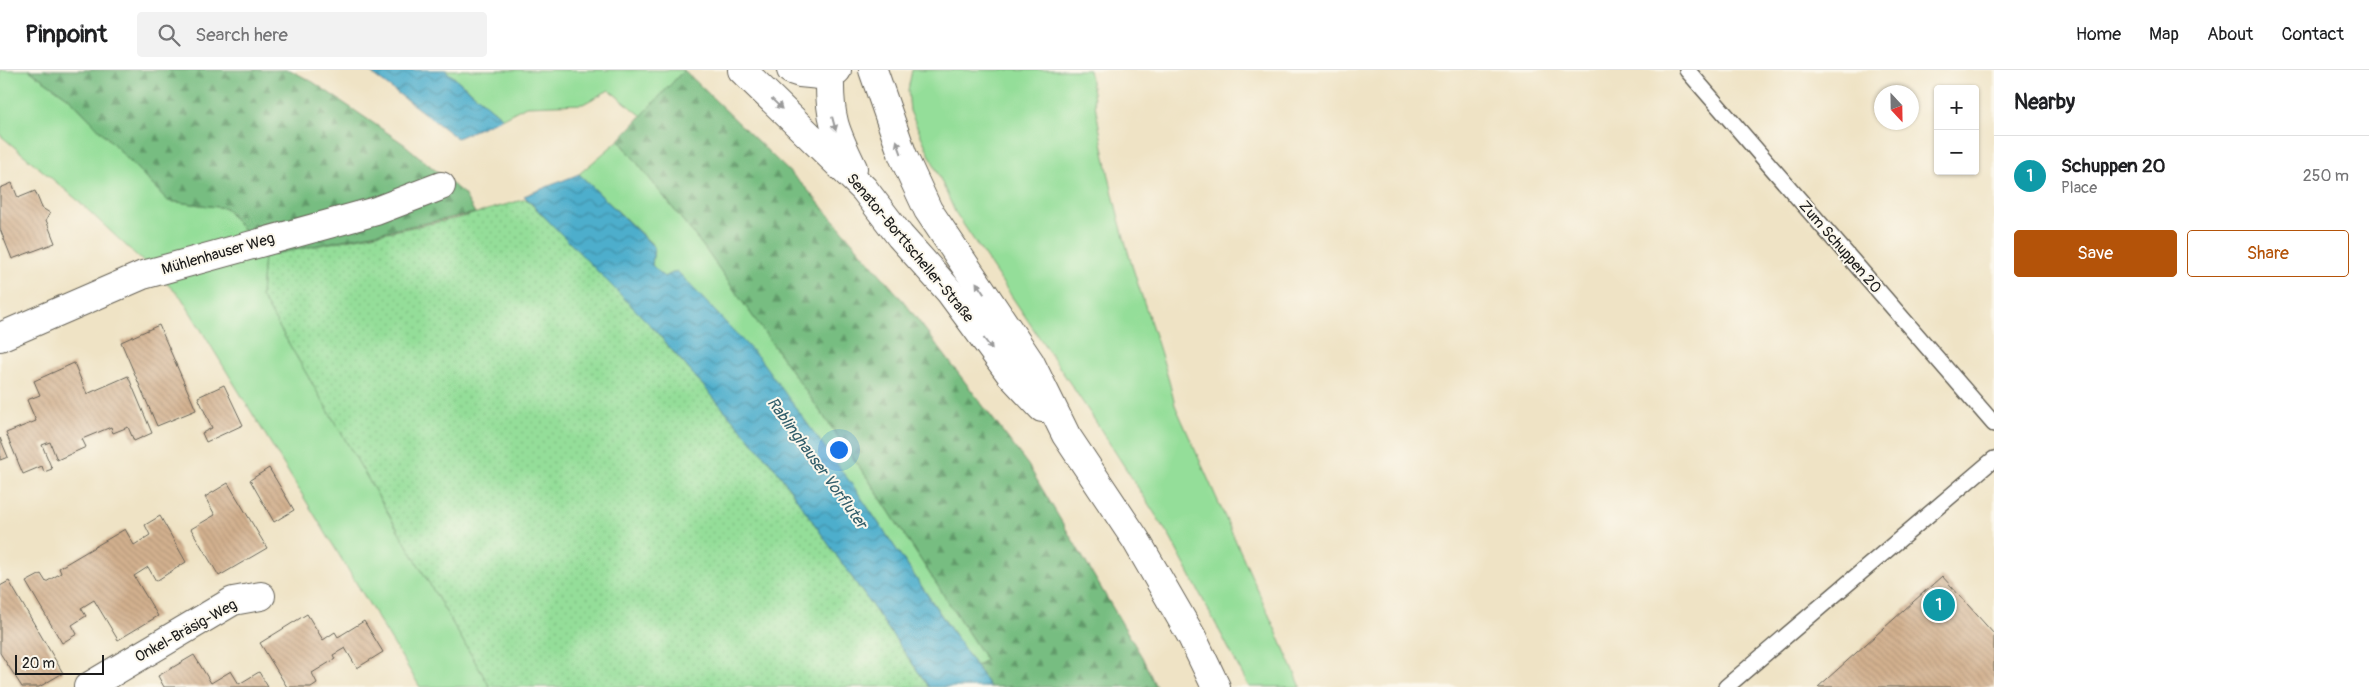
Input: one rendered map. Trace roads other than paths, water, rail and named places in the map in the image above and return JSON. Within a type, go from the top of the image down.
[{"type":"street","name":"Senator-Borttscheller-Straße","points":[[742,70],[864,189],[900,236],[950,292],[1012,374],[1066,435]]},
{"type":"street","points":[[791,70],[800,73],[833,73],[829,107],[837,135],[864,189]]},
{"type":"street","name":"Senator-Borttscheller-Straße","points":[[873,70],[902,156],[928,210],[1030,362],[1066,435],[1136,540],[1192,637],[1216,687]]},
{"type":"street","name":"Mühlenhauser Weg","points":[[0,336],[143,275],[376,210],[441,186]]},
{"type":"street","name":"Onkel-Bräsig-Weg","points":[[88,687],[233,601],[261,596]]},
{"type":"lane","name":"Zum Schuppen 20","points":[[1687,70],[1994,424]]},
{"type":"lane","points":[[1726,687],[1994,459]]},
{"type":"water","points":[[367,70],[445,70],[503,118],[457,138]]},
{"type":"water","name":"Rablinghauser Vorfluter","points":[[579,174],[654,247],[652,265],[664,277],[677,271],[760,359],[856,490],[990,687],[929,687],[775,468],[651,326],[524,196]]},
{"type":"place","name":"Schuppen 20","points":[[1939,605]]}]
